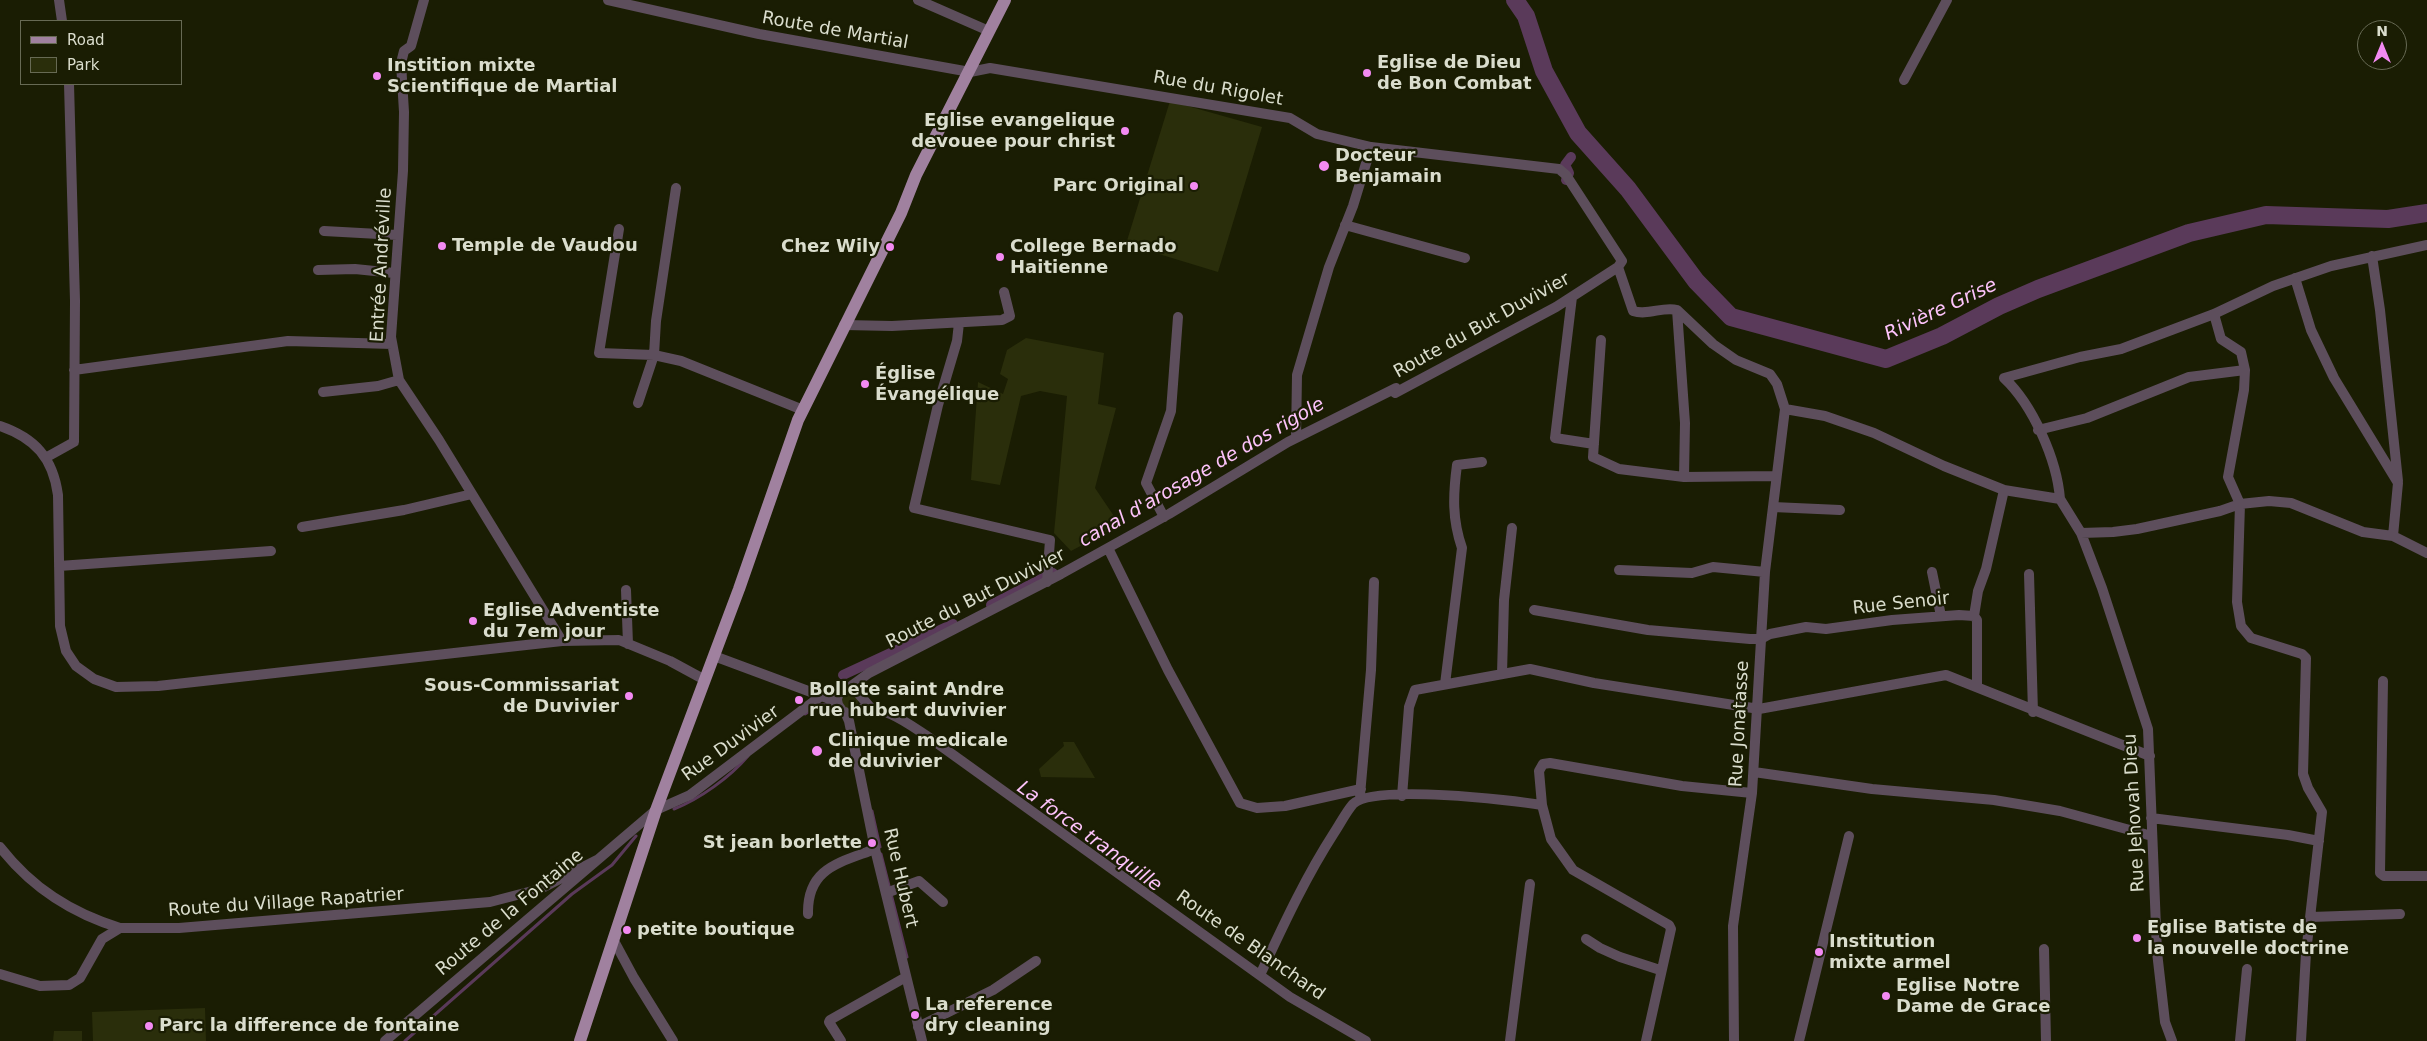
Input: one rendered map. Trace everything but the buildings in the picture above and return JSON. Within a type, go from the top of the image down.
[{"type":"main road","points":[[580,1041],[656,810],[714,656],[782,460],[803,410],[844,325],[901,213],[929,150],[1005,0]]},
{"type":"street","points":[[58,0],[62,20]]},
{"type":"street","name":"Entrée Andréville","points":[[424,0],[411,46],[404,51],[401,63],[404,112],[403,171],[394,273],[392,344],[398,380],[472,494],[562,641]]},
{"type":"street","name":"Route de Martial","points":[[608,0],[759,34],[970,72]]},
{"type":"street","points":[[918,0],[989,31]]},
{"type":"street","points":[[1904,80],[1948,0]]},
{"type":"street","name":"Rue du Rigolet","points":[[970,72],[990,68],[1290,118],[1317,134],[1370,147],[1559,169],[1566,174],[1619,262],[1633,311],[1677,310]]},
{"type":"street","points":[[46,457],[74,442],[75,301],[69,85]]},
{"type":"street","points":[[1296,438],[1297,375],[1329,267],[1345,225],[1370,147]]},
{"type":"street","points":[[638,403],[654,355],[656,321],[676,188]]},
{"type":"street","points":[[1345,225],[1465,258]]},
{"type":"street","points":[[619,229],[599,353],[654,355],[681,361],[803,410]]},
{"type":"street","points":[[324,231],[397,235]]},
{"type":"street","points":[[2301,1041],[2306,953],[2321,807],[2308,788],[2303,774],[2306,658],[2302,654],[2251,638],[2241,626],[2237,602],[2240,504],[2228,477],[2244,390],[2245,370],[2241,352],[2221,339],[2214,314],[2295,278],[2331,266],[2427,245]]},
{"type":"street","points":[[2372,256],[2380,310],[2398,483],[2393,536]]},
{"type":"street","name":"Route du But Duvivier","points":[[858,699],[869,673],[1047,582],[1164,517],[1296,438],[1396,388],[1395,393],[1572,297],[1619,262]]},
{"type":"street","points":[[318,270],[355,269],[394,273]]},
{"type":"street","points":[[2295,278],[2311,330],[2334,378],[2398,483]]},
{"type":"street","points":[[844,325],[959,323],[1002,320],[1010,316],[1004,292]]},
{"type":"street","points":[[1572,297],[1555,438],[1594,444]]},
{"type":"street","points":[[1677,310],[1713,344],[1736,360],[1770,374],[1777,384],[1785,409],[1825,416],[1874,433],[1944,466],[2004,490],[2060,499]]},
{"type":"street","points":[[1677,310],[1685,423],[1684,477]]},
{"type":"street","name":"Rue Jehovah Dieu","points":[[2172,1041],[2165,1022],[2157,952],[2150,756],[2147,723],[2081,532],[2060,499],[2048,446],[2018,391],[2004,378],[2080,357],[2120,349],[2214,314]]},
{"type":"street","points":[[1164,517],[1146,483],[1171,411],[1178,317]]},
{"type":"street","points":[[959,323],[914,508],[1050,540],[1047,582]]},
{"type":"street","points":[[1602,340],[1593,457],[1619,469],[1684,477],[1776,476]]},
{"type":"street","points":[[74,370],[288,341],[392,344]]},
{"type":"street","points":[[2038,430],[2087,418],[2189,378],[2245,370]]},
{"type":"street","points":[[323,392],[378,386],[398,380]]},
{"type":"street","name":"Rue Jonatasse","points":[[1734,1041],[1733,926],[1752,793],[1759,709],[1765,572],[1785,409]]},
{"type":"street","points":[[0,426],[31,441],[46,457],[55,475],[58,494],[60,626],[66,651],[76,666],[94,679],[116,687],[158,686],[562,641],[619,640],[670,661],[704,680]]},
{"type":"street","points":[[1446,684],[1462,548],[1456,530],[1452,504],[1457,465],[1482,462]]},
{"type":"street","points":[[1974,616],[1978,591],[1986,569],[2004,490]]},
{"type":"street","points":[[302,527],[404,510],[472,494]]},
{"type":"street","points":[[2081,532],[2113,532],[2137,529],[2220,511],[2240,504],[2270,501],[2291,504],[2363,532],[2393,536],[2427,553]]},
{"type":"street","points":[[1773,507],[1840,510]]},
{"type":"street","points":[[1502,674],[1504,600],[1512,528]]},
{"type":"street","points":[[1108,548],[1168,670],[1240,802],[1257,808],[1285,806],[1361,789]]},
{"type":"street","points":[[59,566],[271,551]]},
{"type":"street","points":[[1619,570],[1692,573],[1713,568],[1765,572]]},
{"type":"street","points":[[1932,572],[1941,616]]},
{"type":"street","points":[[2029,574],[2033,712]]},
{"type":"street","points":[[1359,801],[1371,670],[1374,582]]},
{"type":"street","points":[[626,590],[628,644]]},
{"type":"street","points":[[1534,610],[1640,629],[1761,639]]},
{"type":"street","name":"Rue Senoir","points":[[1761,639],[1770,634],[1806,628],[1826,629],[1941,616],[1974,616],[1976,620],[1977,687]]},
{"type":"street","points":[[714,656],[824,697],[846,718]]},
{"type":"street","points":[[1402,796],[1409,706],[1415,690],[1530,669],[1594,683],[1759,709],[1935,676],[1954,677],[2033,712],[2150,756]]},
{"type":"street","points":[[2384,681],[2380,873],[2384,876],[2427,876]]},
{"type":"street","points":[[855,690],[858,699],[846,718],[837,700],[844,691],[855,690]]},
{"type":"street","name":"Rue Duvivier","points":[[656,810],[690,795],[824,697],[844,691]]},
{"type":"street","points":[[824,697],[846,718]]},
{"type":"street","name":"Route de Blanchard","points":[[858,699],[870,707],[900,718],[927,736],[1290,997],[1366,1041]]},
{"type":"street","name":"Rue Hubert","points":[[846,718],[875,849],[922,1041]]},
{"type":"street","points":[[1646,1041],[1670,929],[1669,925],[1573,870],[1551,839],[1542,805],[1539,771],[1543,764],[1550,763],[1682,786],[1752,793]]},
{"type":"street","points":[[1754,772],[1872,789],[2004,802],[2060,812],[2152,836]]},
{"type":"street","points":[[1260,975],[1316,861],[1354,804],[1376,797],[1443,795],[1516,800],[1542,805]]},
{"type":"street","name":"Route de la Fontaine","points":[[385,1041],[656,810]]},
{"type":"street","points":[[2151,818],[2288,835],[2319,841]]},
{"type":"street","points":[[1799,1041],[1849,836]]},
{"type":"street","name":"Route du Village Rapatrier","points":[[0,848],[22,874],[55,900],[91,919],[120,928],[179,928],[490,902],[540,889],[597,860]]},
{"type":"street","points":[[808,914],[809,891],[831,867],[843,860],[875,849]]},
{"type":"street","points":[[886,893],[919,881],[943,902]]},
{"type":"street","points":[[1510,1041],[1530,884]]},
{"type":"street","points":[[2311,917],[2400,914]]},
{"type":"street","points":[[0,974],[40,986],[69,985],[80,978],[102,939],[120,928]]},
{"type":"street","points":[[613,939],[634,978],[673,1041]]},
{"type":"street","points":[[1586,939],[1620,958],[1660,970]]},
{"type":"street","points":[[2044,949],[2046,1041]]},
{"type":"street","points":[[918,1027],[993,990],[1036,961]]},
{"type":"street","points":[[2240,1041],[2247,969]]},
{"type":"street","points":[[841,1041],[829,1022],[830,1020],[906,977]]},
{"type":"green space","name":"Parc Original","points":[[1170,101],[1262,127],[1218,272],[1126,244]]},
{"type":"green space","points":[[1026,338],[1104,353],[1098,404],[1116,408],[1095,488],[1120,525],[1071,551],[1054,533],[1067,396],[1040,391],[1021,396],[1000,485],[971,480],[978,382],[1003,394],[1008,379],[1000,374],[1007,350]]},
{"type":"green space","points":[[850,693],[858,701],[850,709],[842,701]]},
{"type":"green space","points":[[1063,742],[1074,742],[1095,778],[1041,777],[1039,769],[1064,746]]},
{"type":"green space","name":"Parc la difference de fontaine","points":[[205,1008],[206,1041],[93,1041],[92,1012]]},
{"type":"green space","points":[[54,1031],[82,1031],[82,1041],[53,1041]]},
{"type":"waterway","name":"Rivière Grise","points":[[1515,0],[1526,16],[1544,71],[1578,133],[1628,189],[1696,281],[1731,317],[1886,359],[1942,336],[1999,306],[2038,289],[2189,233],[2266,215],[2388,219],[2427,213]]},
{"type":"waterway","name":"canal d'arosage de dos rigole","points":[[1566,180],[1569,173],[1565,165],[1571,157]]},
{"type":"waterway","name":"canal d'arosage de dos rigole","points":[[991,605],[1053,573]]},
{"type":"waterway","name":"canal d'arosage de dos rigole","points":[[843,675],[953,624]]},
{"type":"waterway","points":[[805,714],[820,705],[832,705]]},
{"type":"waterway","points":[[674,809],[714,787],[748,756]]},
{"type":"waterway","points":[[872,811],[880,847]]},
{"type":"waterway","points":[[405,1041],[572,894],[612,865],[636,836]]},
{"type":"waterway","points":[[881,854],[907,957]]},
{"type":"place","name":"Eglise de Dieu de Bon Combat","points":[[1367,73]]},
{"type":"place","name":"Instition mixte Scientifique de Martial","points":[[377,76]]},
{"type":"place","name":"Eglise evangelique devouee pour christ","points":[[1125,131]]},
{"type":"place","name":"Docteur Benjamain","points":[[1324,166]]},
{"type":"place","name":"Parc Original","points":[[1194,186]]},
{"type":"place","name":"Temple de Vaudou","points":[[442,246]]},
{"type":"place","name":"Chez Wily","points":[[890,247]]},
{"type":"place","name":"College Bernado Haitienne","points":[[1000,257]]},
{"type":"place","name":"Église Évangélique","points":[[865,384]]},
{"type":"place","name":"Eglise Adventiste du 7em jour","points":[[473,621]]},
{"type":"place","name":"Sous-Commissariat de Duvivier","points":[[629,696]]},
{"type":"place","name":"Bollete saint Andre rue hubert duvivier","points":[[799,700]]},
{"type":"place","name":"Clinique medicale de duvivier","points":[[817,751]]},
{"type":"place","name":"St jean borlette","points":[[872,843]]},
{"type":"place","name":"petite boutique","points":[[627,930]]},
{"type":"place","name":"Eglise Batiste de la nouvelle doctrine","points":[[2137,938]]},
{"type":"place","name":"Institution mixte armel","points":[[1819,952]]},
{"type":"place","name":"Eglise Notre Dame de Grace","points":[[1886,996]]},
{"type":"place","name":"La reference dry cleaning","points":[[915,1015]]},
{"type":"place","name":"Parc la difference de fontaine","points":[[149,1026]]},
{"type":"water label","name":"La force tranquille","points":[[1089,837]]}]
